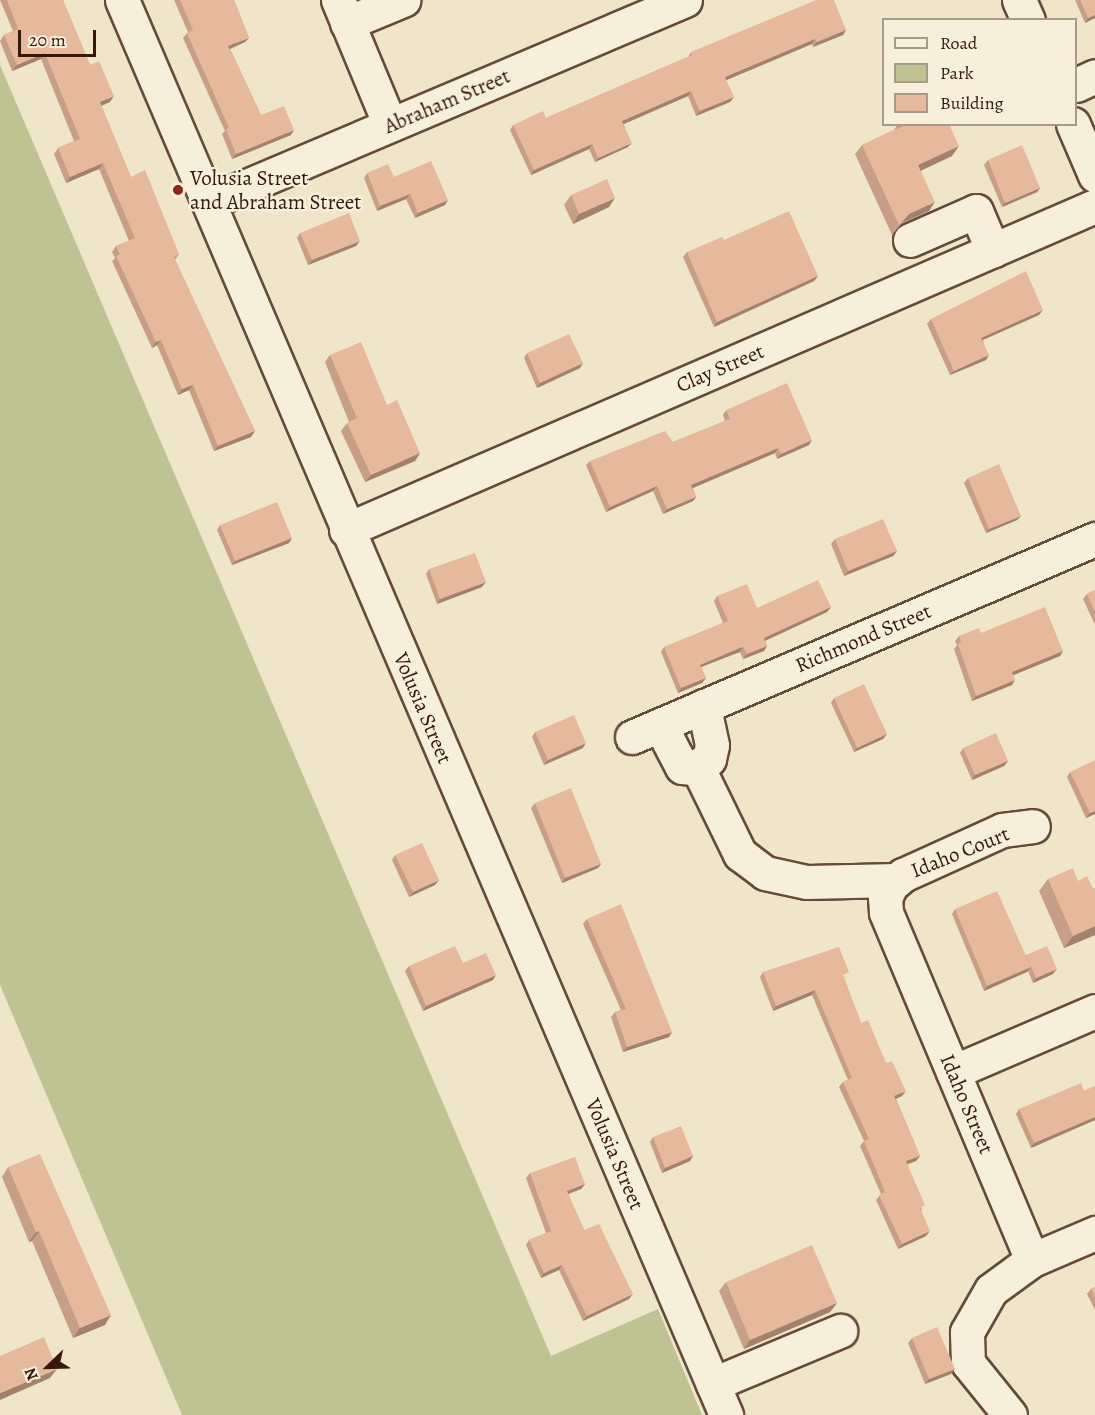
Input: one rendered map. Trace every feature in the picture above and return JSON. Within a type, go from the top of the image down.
[{"type":"street","name":"Volusia Street","points":[[122,0],[346,530],[726,1415]]},
{"type":"street","points":[[390,125],[342,12],[403,0]]},
{"type":"street","name":"Abraham Street","points":[[209,202],[685,0]]},
{"type":"street","points":[[1020,0],[1027,18]]},
{"type":"street","points":[[1077,84],[1095,76]]},
{"type":"street","points":[[1074,126],[1095,175]]},
{"type":"street","name":"Clay Street","points":[[346,530],[1095,206]]},
{"type":"street","points":[[909,240],[976,211],[993,250]]},
{"type":"street","name":"Richmond Street","points":[[697,766],[682,767],[646,731],[1095,540]]},
{"type":"street","points":[[704,706],[712,745],[709,759],[697,766],[740,854],[765,873],[807,882],[894,882]]},
{"type":"street","name":"Idaho Court","points":[[894,882],[1002,830],[1033,826]]},
{"type":"street","name":"Idaho Street","points":[[894,882],[885,898],[886,912],[1032,1260]]},
{"type":"street","points":[[953,1072],[1095,1011]]},
{"type":"street","points":[[1010,1415],[968,1363],[967,1332],[991,1290],[1032,1260],[1095,1233]]},
{"type":"street","points":[[713,1384],[840,1331]]},
{"type":"green space","points":[[0,65],[551,1356],[658,1309],[702,1415],[182,1415],[0,985]]},
{"type":"building","points":[[7,0],[63,0],[90,65],[99,61],[114,96],[100,102],[131,177],[145,170],[179,254],[174,257],[255,431],[218,446],[193,385],[182,389],[161,340],[156,342],[116,256],[120,254],[116,246],[135,238],[103,163],[70,177],[58,148],[80,139],[45,53],[17,65],[4,35],[18,29]]},
{"type":"building","points":[[180,0],[234,0],[249,38],[228,46],[261,115],[284,106],[294,130],[236,154],[226,129],[229,128],[187,33],[193,30]]},
{"type":"building","points":[[816,0],[834,0],[846,30],[817,42],[815,39],[725,77],[734,97],[700,111],[691,91],[622,121],[632,143],[598,158],[592,144],[534,170],[513,125],[543,111],[546,118],[692,55],[691,52]]},
{"type":"building","points":[[1080,0],[1095,0],[1095,15],[1088,18]]},
{"type":"building","points":[[903,126],[950,126],[959,146],[918,165],[935,202],[909,214],[899,225],[862,145]]},
{"type":"building","points":[[1022,145],[1040,188],[1005,203],[988,160]]},
{"type":"building","points":[[431,161],[448,200],[418,213],[410,194],[380,206],[367,173],[388,164],[394,177]]},
{"type":"building","points":[[607,179],[615,198],[579,214],[571,195]]},
{"type":"building","points":[[789,211],[818,276],[717,322],[687,252],[722,237],[724,240]]},
{"type":"building","points":[[349,213],[360,241],[312,260],[300,233]]},
{"type":"building","points":[[1026,271],[1043,310],[981,338],[989,355],[954,371],[931,319]]},
{"type":"building","points":[[569,334],[583,363],[540,383],[527,353]]},
{"type":"building","points":[[361,342],[387,405],[397,400],[420,453],[371,475],[347,423],[357,418],[330,355]]},
{"type":"building","points":[[787,383],[812,440],[781,454],[778,448],[691,485],[696,497],[667,509],[657,486],[610,507],[590,461],[665,431],[673,442],[730,419],[726,410]]},
{"type":"building","points":[[999,464],[1021,516],[989,529],[968,478]]},
{"type":"building","points":[[277,502],[292,538],[235,561],[220,525]]},
{"type":"building","points":[[883,519],[897,551],[848,571],[835,539]]},
{"type":"building","points":[[475,553],[486,582],[440,599],[429,569]]},
{"type":"building","points":[[818,580],[831,607],[764,638],[767,646],[747,654],[743,647],[739,648],[700,665],[706,678],[681,688],[664,647],[728,621],[717,596],[747,584],[757,608]]},
{"type":"building","points":[[1095,590],[1095,612],[1087,594]]},
{"type":"building","points":[[1045,607],[1063,651],[1012,672],[1015,680],[976,696],[958,644],[961,642],[959,636],[979,628],[981,633]]},
{"type":"building","points":[[864,684],[887,734],[857,748],[834,698]]},
{"type":"building","points":[[574,715],[586,743],[548,760],[535,732]]},
{"type":"building","points":[[996,733],[1008,761],[975,775],[963,748]]},
{"type":"building","points":[[1095,760],[1095,811],[1090,813],[1070,772]]},
{"type":"building","points":[[571,788],[601,864],[565,878],[535,803]]},
{"type":"building","points":[[422,843],[439,880],[413,892],[395,855]]},
{"type":"building","points":[[1073,868],[1078,881],[1087,876],[1093,889],[1095,888],[1095,926],[1073,936],[1048,879]]},
{"type":"building","points":[[997,891],[1031,967],[987,986],[955,909]]},
{"type":"building","points":[[621,904],[672,1032],[627,1047],[615,1012],[626,1009],[587,919]]},
{"type":"building","points":[[455,946],[463,963],[486,953],[496,975],[426,1006],[409,966]]},
{"type":"building","points":[[1047,946],[1057,969],[1036,978],[1026,955]]},
{"type":"building","points":[[839,947],[849,972],[843,975],[861,1023],[868,1020],[886,1063],[892,1061],[906,1091],[894,1096],[920,1156],[906,1161],[925,1205],[920,1208],[930,1231],[902,1244],[879,1195],[885,1192],[864,1141],[869,1139],[843,1082],[852,1078],[815,990],[776,1006],[763,972]]},
{"type":"building","points":[[1081,1083],[1084,1091],[1095,1086],[1095,1117],[1034,1143],[1019,1109]]},
{"type":"building","points":[[681,1126],[693,1156],[665,1168],[653,1137]]},
{"type":"building","points":[[40,1154],[111,1315],[80,1328],[39,1231],[36,1232],[8,1167]]},
{"type":"building","points":[[575,1157],[585,1184],[567,1191],[584,1230],[599,1224],[633,1294],[587,1316],[562,1265],[544,1273],[529,1240],[551,1231],[530,1173]]},
{"type":"building","points":[[812,1245],[837,1303],[750,1340],[726,1282]]},
{"type":"building","points":[[937,1327],[955,1369],[929,1379],[912,1338]]},
{"type":"building","points":[[44,1337],[57,1369],[0,1393],[0,1356]]},
{"type":"place","name":"Volusia Street and Abraham Street","points":[[178,190]]}]
